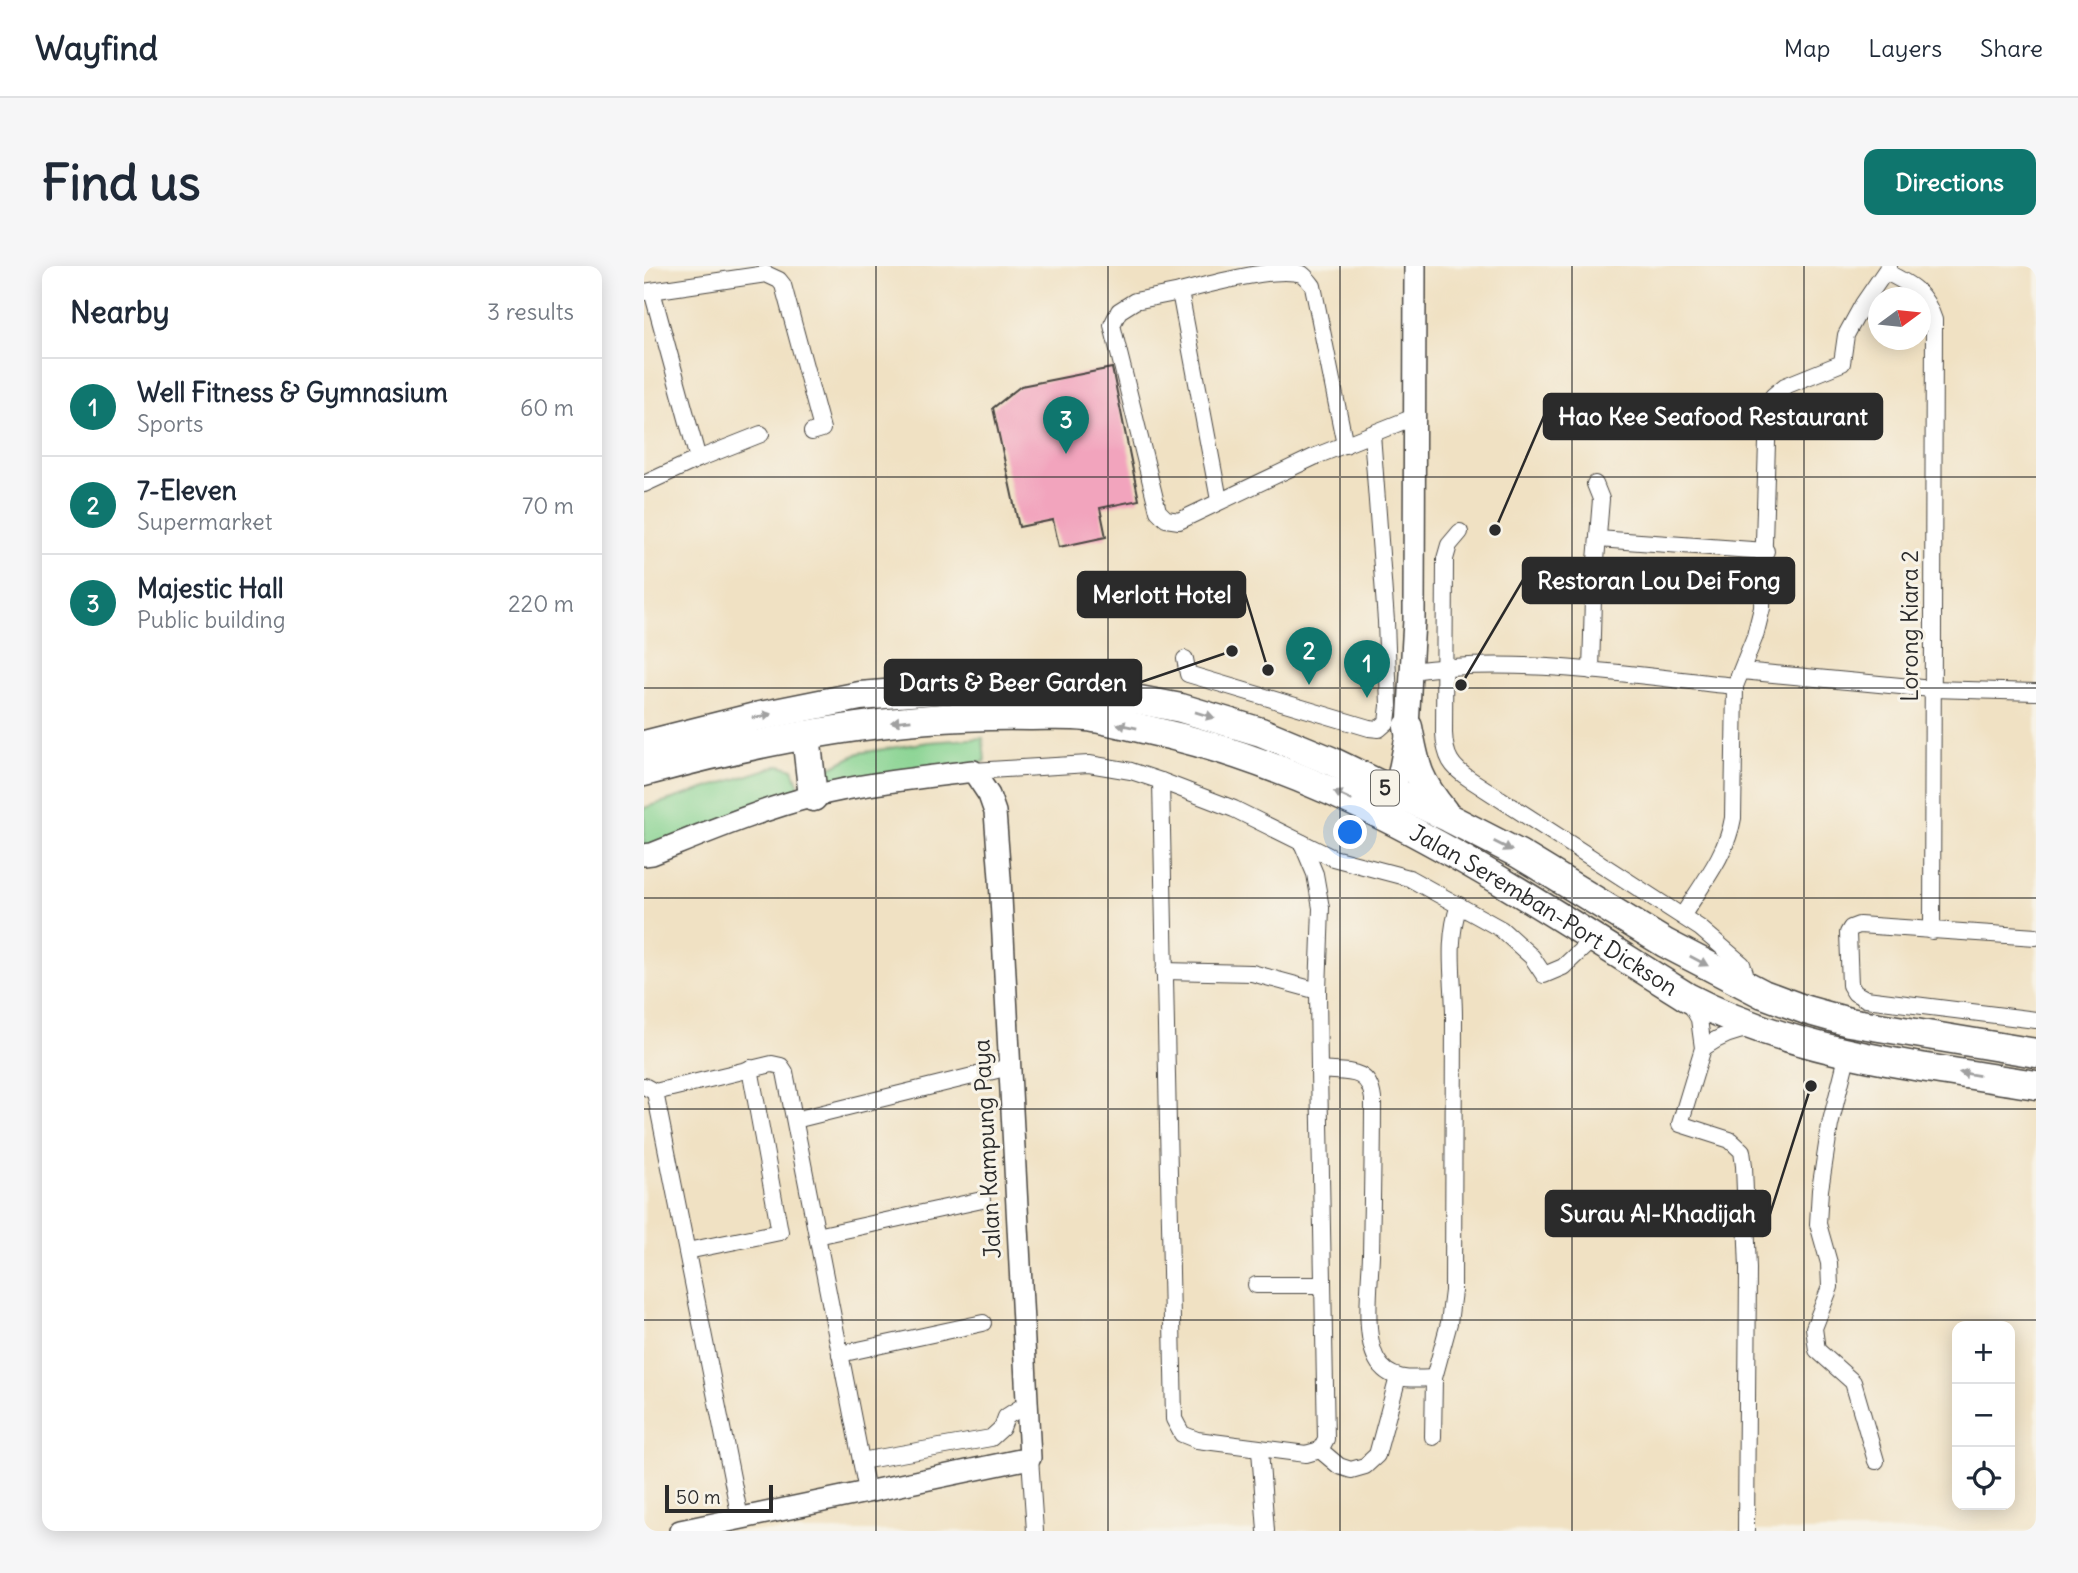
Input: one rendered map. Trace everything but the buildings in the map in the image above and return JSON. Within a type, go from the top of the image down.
[{"type":"highway","name":"Jalan Seremban-Port Dickson","points":[[644,745],[696,731],[860,696],[960,688],[1087,690],[1181,708],[1261,732],[1449,818],[1519,854],[1665,943],[1744,985],[1806,1010],[1849,1022],[2036,1053]]},
{"type":"highway","name":"Jalan Seremban-Port Dickson","points":[[644,772],[806,735],[897,721],[978,715],[1088,717],[1198,741],[1304,778],[1438,844],[1714,1011],[1802,1044],[2036,1085]]},
{"type":"highway","points":[[644,724],[696,731]]},
{"type":"highway","points":[[806,735],[813,797]]},
{"type":"highway","points":[[1355,773],[1375,773],[1387,769],[1406,737]]},
{"type":"highway","points":[[1406,737],[1418,776],[1426,791],[1449,818]]},
{"type":"highway","points":[[644,787],[667,776],[681,762]]},
{"type":"highway","points":[[1395,792],[1397,803],[1406,813],[1514,878],[1526,896]]},
{"type":"street","points":[[1395,792],[1406,737],[1414,620],[1415,266]]},
{"type":"street","points":[[1345,445],[1314,286],[1300,273],[1278,268],[1242,274],[1180,292],[1135,301],[1119,311],[1112,325],[1157,511],[1166,520],[1179,521],[1220,500],[1414,417]]},
{"type":"street","points":[[1683,915],[1730,837],[1739,678],[1762,608],[1766,551],[1768,409],[1773,396],[1785,386],[1842,363],[1846,335],[1863,304],[1888,269]]},
{"type":"street","name":"Lorong Kiara 2","points":[[1888,269],[1921,293],[1934,320],[1933,931]]},
{"type":"street","points":[[698,458],[648,291],[766,274],[779,280],[783,285],[822,429],[812,432]]},
{"type":"street","points":[[1180,292],[1220,500]]},
{"type":"street","points":[[644,484],[698,458],[761,434]]},
{"type":"street","points":[[1185,659],[1188,674],[1369,728],[1379,729],[1387,722],[1389,706],[1386,621],[1372,434]]},
{"type":"street","points":[[1591,671],[1601,499],[1595,484]]},
{"type":"street","points":[[1460,532],[1449,545],[1445,559],[1444,747],[1448,760],[1456,771],[1683,915],[1742,964],[1745,973],[1744,985]]},
{"type":"street","points":[[1598,539],[1766,551]]},
{"type":"street","points":[[1386,621],[1414,620]]},
{"type":"street","points":[[1411,670],[1444,666],[1591,671],[2036,692]]},
{"type":"street","points":[[644,855],[785,805],[857,787],[973,771],[1089,764],[1131,771],[1161,781],[1234,808],[1333,858],[1409,878],[1501,929],[1532,957],[1544,975],[1563,967],[1594,938]]},
{"type":"street","name":"Jalan Kampung Paya","points":[[973,771],[989,795],[995,812],[1035,1531]]},
{"type":"street","points":[[1161,781],[1174,1419],[1182,1434],[1196,1440],[1306,1454],[1320,1450],[1326,1439],[1318,991],[1321,908],[1315,874],[1302,843]]},
{"type":"street","points":[[1433,1437],[1434,1378],[1450,1323],[1453,1291],[1454,1003],[1451,953],[1454,922],[1459,905]]},
{"type":"street","points":[[2036,937],[1859,925],[1851,928],[1848,933],[1850,985],[1855,993],[1866,999],[2036,1020]]},
{"type":"street","points":[[1164,971],[1252,973],[1318,991]]},
{"type":"street","points":[[1687,997],[1699,1019],[1703,1048],[1680,1125],[1730,1140],[1742,1151],[1744,1166],[1748,1269],[1746,1531]]},
{"type":"street","points":[[1703,1048],[1741,1030],[1761,1029]]},
{"type":"street","points":[[1848,1053],[1830,1125],[1820,1190],[1818,1224],[1829,1263],[1830,1287],[1814,1328],[1818,1350],[1853,1382],[1877,1461]]},
{"type":"street","points":[[740,1518],[687,1251],[650,1089],[772,1064],[781,1066],[785,1072],[867,1491]]},
{"type":"street","points":[[795,1121],[1009,1067]]},
{"type":"street","points":[[687,1251],[780,1232],[750,1068]]},
{"type":"street","points":[[1319,1070],[1354,1073],[1366,1078],[1372,1085],[1370,1339],[1377,1360],[1390,1375],[1408,1379],[1434,1378]]},
{"type":"street","points":[[817,1236],[982,1200]]},
{"type":"street","points":[[1256,1285],[1322,1286]]},
{"type":"street","points":[[841,1354],[983,1323]]},
{"type":"street","points":[[1320,1450],[1339,1466],[1351,1470],[1365,1466],[1377,1455],[1398,1377]]},
{"type":"street","points":[[861,1461],[991,1438],[1002,1428],[1006,1417],[1026,1404]]},
{"type":"street","points":[[1260,1450],[1266,1531]]},
{"type":"street","points":[[680,1531],[1030,1458]]},
{"type":"green space","points":[[983,738],[985,762],[847,783],[825,781],[831,767],[859,753],[929,742]]},
{"type":"green space","points":[[780,765],[793,769],[799,787],[787,799],[644,850],[644,808]]},
{"type":"place","name":"Majestic Hall","points":[[1066,454]]},
{"type":"place","name":"Hao Kee Seafood Restaurant","points":[[1495,530]]},
{"type":"place","name":"Darts & Beer Garden","points":[[1232,651]]},
{"type":"place","name":"Merlott Hotel","points":[[1268,670]]},
{"type":"place","name":"7-Eleven","points":[[1309,685]]},
{"type":"place","name":"Restoran Lou Dei Fong","points":[[1461,685]]},
{"type":"place","name":"Well Fitness & Gymnasium","points":[[1367,698]]},
{"type":"place","name":"Surau Al-Khadijah","points":[[1811,1086]]}]
